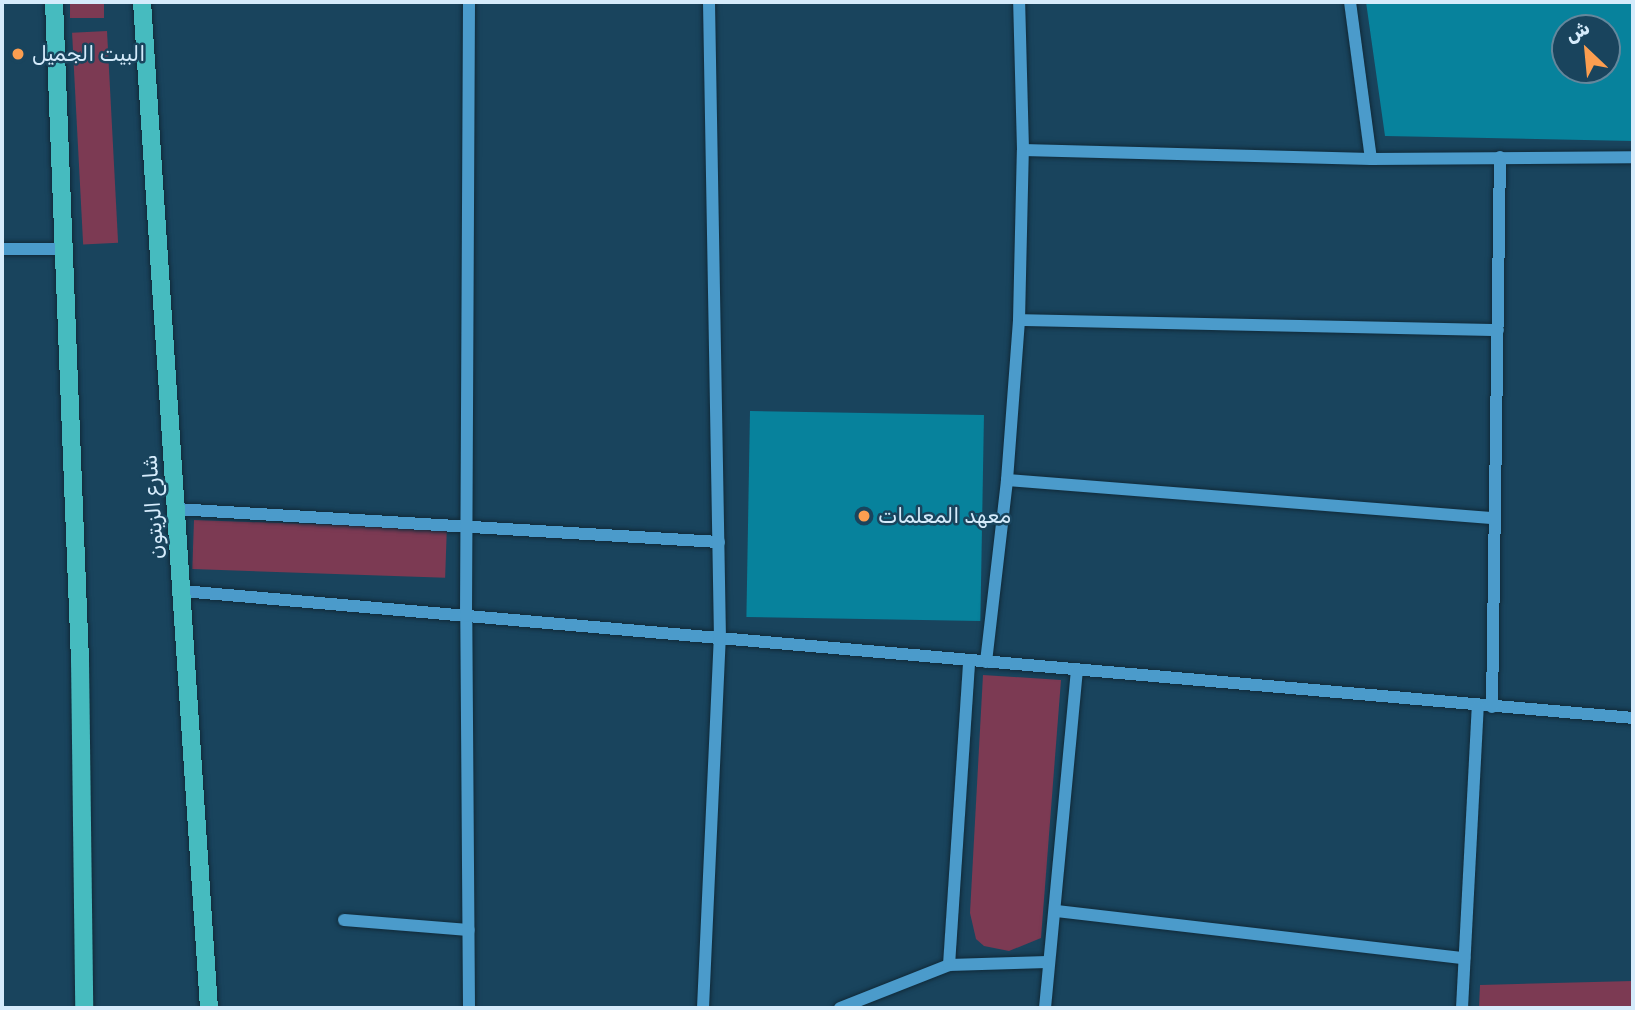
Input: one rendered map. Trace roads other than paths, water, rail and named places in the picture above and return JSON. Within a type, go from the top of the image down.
[{"type":"main road","points":[[54,2],[80,660],[84,1008]]},
{"type":"main road","name":"شارع الزيتون","points":[[142,2],[209,1008]]},
{"type":"street","points":[[469,2],[466,526],[469,1008]]},
{"type":"street","points":[[703,1008],[720,639],[709,2]]},
{"type":"street","points":[[986,662],[1007,480],[1019,320],[1023,150],[1019,2]]},
{"type":"street","points":[[1350,2],[1371,159]]},
{"type":"street","points":[[1023,150],[1371,159],[1633,157]]},
{"type":"street","points":[[1462,1008],[1485,707],[1495,518],[1500,158]]},
{"type":"street","points":[[2,249],[63,249]]},
{"type":"street","points":[[1019,320],[1498,331]]},
{"type":"street","points":[[1007,480],[1495,518]]},
{"type":"street","points":[[176,509],[719,542]]},
{"type":"street","points":[[182,592],[1633,718]]},
{"type":"street","points":[[949,965],[969,661]]},
{"type":"street","points":[[1045,1008],[1047,962],[1056,911],[1077,670]]},
{"type":"street","points":[[1056,911],[1464,958]]},
{"type":"street","points":[[344,920],[469,930]]},
{"type":"street","points":[[840,1008],[949,965],[1047,962]]},
{"type":"place","name":"البيت الجميل","points":[[18,54]]},
{"type":"place","name":"معهد المعلمات","points":[[864,516]]}]
